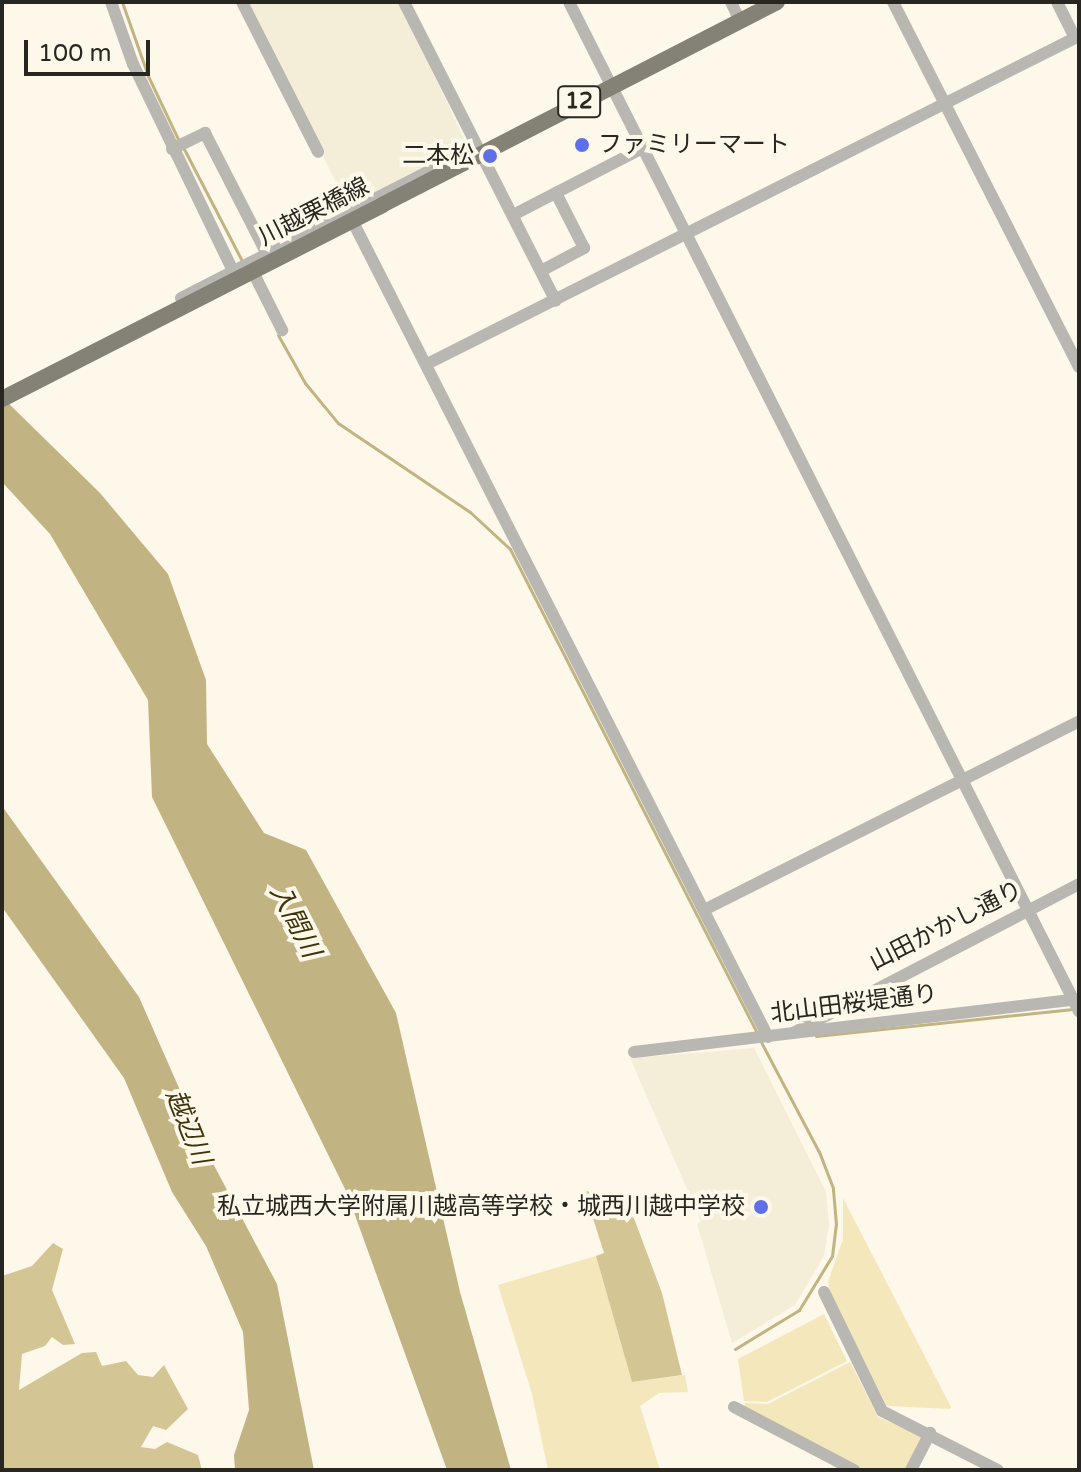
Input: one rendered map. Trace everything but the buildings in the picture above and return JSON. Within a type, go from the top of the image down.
[{"type":"main road","name":"川越栗橋線","points":[[2,399],[777,2]]},
{"type":"street","points":[[111,2],[172,149],[233,271]]},
{"type":"street","points":[[242,2],[318,152]]},
{"type":"street","points":[[404,2],[556,301]]},
{"type":"street","points":[[569,2],[1077,1003]]},
{"type":"street","points":[[731,2],[740,21]]},
{"type":"street","points":[[893,2],[1079,367]]},
{"type":"street","points":[[427,364],[1077,37],[1057,2]]},
{"type":"street","points":[[172,149],[205,133],[267,254]]},
{"type":"street","points":[[513,215],[643,148]]},
{"type":"street","points":[[181,298],[468,151],[481,153]]},
{"type":"street","points":[[284,244],[309,249],[472,166],[481,153]]},
{"type":"street","points":[[541,271],[584,248],[556,193]]},
{"type":"street","points":[[355,226],[768,1037]]},
{"type":"street","points":[[249,263],[282,330]]},
{"type":"street","points":[[704,910],[1079,721]]},
{"type":"street","name":"山田かかし通り","points":[[793,1033],[1079,884]]},
{"type":"street","name":"北山田桜堤通り","points":[[634,1052],[1077,1003]]},
{"type":"street","points":[[824,1292],[882,1411],[998,1470]]},
{"type":"street","points":[[734,1407],[854,1470]]},
{"type":"street","points":[[911,1470],[930,1433]]},
{"type":"shaded area","points":[[246,2],[401,2],[468,148],[349,208]]},
{"type":"shaded area","name":"私立城西大学附属川越高等学校・城西川越中学校","points":[[754,1048],[826,1192],[829,1225],[824,1256],[795,1305],[732,1343],[697,1224],[701,1221],[630,1058]]},
{"type":"shaded area","points":[[584,1190],[629,1205],[662,1293],[682,1375],[632,1382],[596,1256],[604,1253]]},
{"type":"shaded area","points":[[843,1198],[950,1409],[887,1406],[831,1295],[828,1282],[843,1239]]},
{"type":"shaded area","points":[[53,1243],[63,1249],[52,1290],[75,1344],[63,1345],[52,1337],[45,1346],[22,1354],[19,1390],[82,1353],[96,1352],[102,1366],[126,1361],[138,1375],[153,1377],[164,1365],[188,1409],[166,1430],[153,1426],[141,1447],[155,1449],[167,1442],[198,1455],[202,1470],[3,1470],[2,1276],[32,1266]]},
{"type":"shaded area","points":[[596,1256],[632,1382],[685,1375],[688,1392],[659,1393],[640,1406],[660,1470],[548,1470],[532,1394],[498,1285]]},
{"type":"shaded area","points":[[824,1314],[847,1361],[767,1402],[744,1401],[738,1359]]},
{"type":"shaded area","points":[[850,1362],[878,1417],[923,1437],[907,1470],[860,1470],[744,1408],[745,1403],[768,1404]]},
{"type":"water","name":"入間川","points":[[2,397],[100,493],[168,574],[206,680],[207,744],[264,833],[306,850],[396,1013],[460,1292],[511,1470],[447,1470],[347,1193],[152,797],[148,700],[50,534],[2,482]]},
{"type":"water","name":"越辺川","points":[[2,806],[139,997],[209,1156],[277,1284],[314,1470],[235,1470],[234,1455],[249,1410],[243,1332],[206,1246],[172,1192],[124,1078],[2,907]]},
{"type":"waterway","points":[[122,2],[148,76],[180,143]]},
{"type":"waterway","points":[[184,149],[243,263]]},
{"type":"waterway","points":[[278,335],[305,383],[338,423],[470,512],[510,549],[757,1033]]},
{"type":"waterway","points":[[816,1036],[1071,1009]]},
{"type":"waterway","points":[[735,1349],[799,1310],[832,1256],[836,1224],[833,1188],[819,1152],[760,1040]]},
{"type":"place","name":"ファミリーマート","points":[[582,145]]},
{"type":"place","name":"二本松","points":[[490,156]]},
{"type":"place","name":"私立城西大学附属川越高等学校・城西川越中学校","points":[[761,1207]]}]
